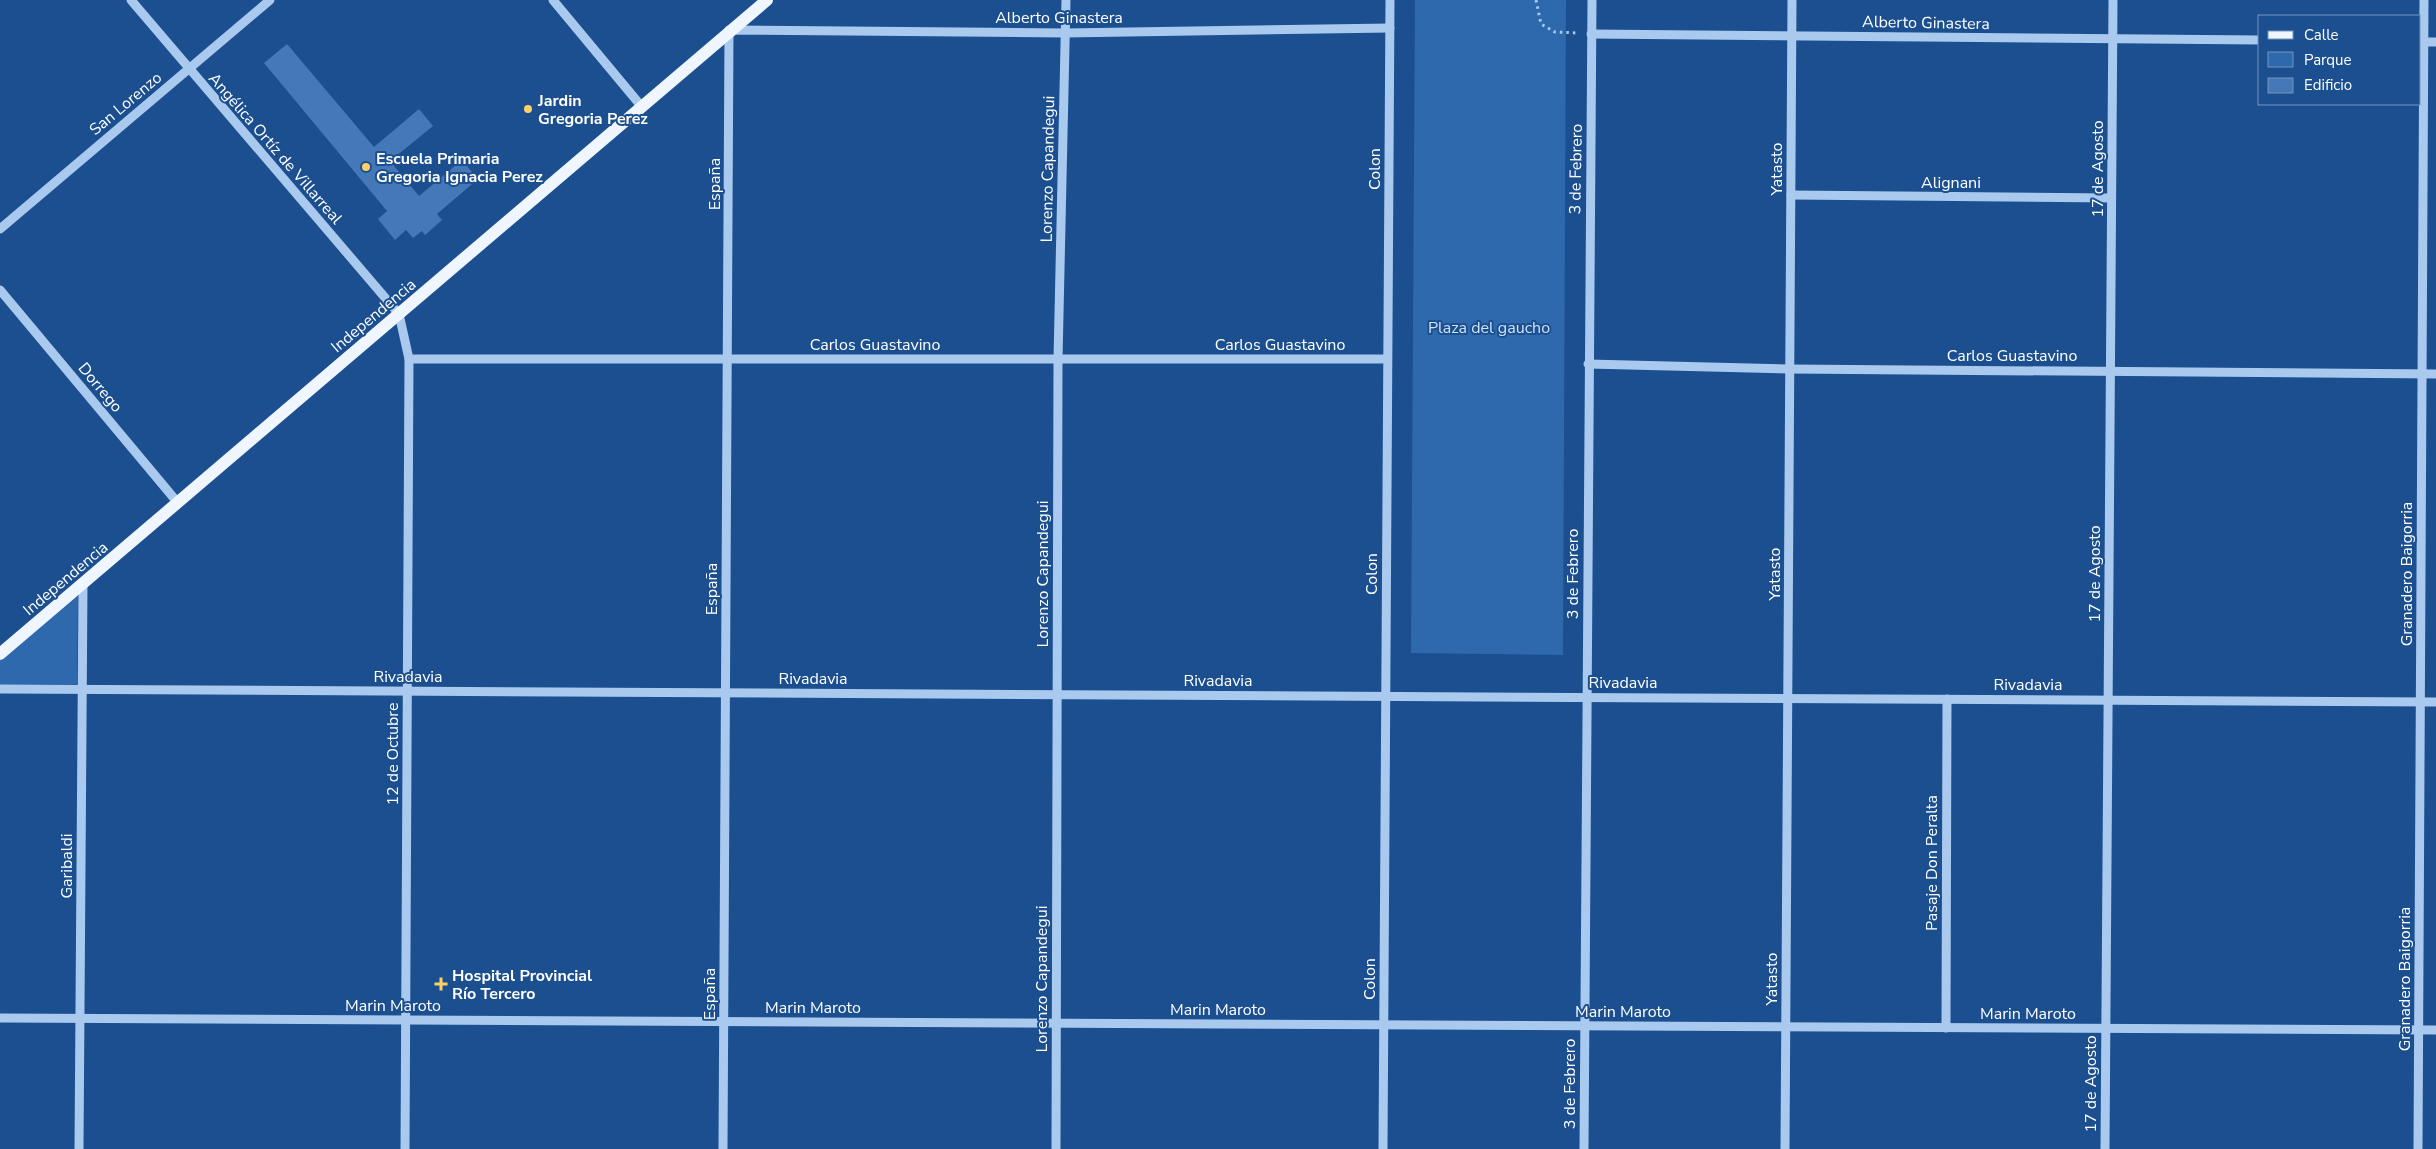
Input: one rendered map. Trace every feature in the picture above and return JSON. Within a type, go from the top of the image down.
[{"type":"main road","name":"Independencia","points":[[0,654],[642,107],[729,30],[767,0]]},
{"type":"street","name":"Angélica Ortíz de Villarreal","points":[[131,0],[400,314]]},
{"type":"street","name":"San Lorenzo","points":[[0,229],[270,0]]},
{"type":"street","points":[[553,0],[642,107]]},
{"type":"street","name":"Lorenzo Capandegui","points":[[1056,1149],[1058,359],[1066,0]]},
{"type":"street","name":"Colon","points":[[1383,1149],[1390,0]]},
{"type":"street","name":"3 de Febrero","points":[[1584,1149],[1592,0]]},
{"type":"street","name":"Yatasto","points":[[1785,1149],[1792,0]]},
{"type":"street","name":"17 de Agosto","points":[[2105,1149],[2113,0]]},
{"type":"street","name":"Granadero Baigorria","points":[[2418,1149],[2422,42],[2424,0]]},
{"type":"street","name":"Alberto Ginastera","points":[[729,30],[1066,33],[1390,28]]},
{"type":"street","name":"España","points":[[723,1149],[729,30]]},
{"type":"street","name":"Alberto Ginastera","points":[[1591,34],[2258,40]]},
{"type":"street","points":[[2422,42],[2436,42]]},
{"type":"street","name":"Alignani","points":[[1791,195],[2111,198]]},
{"type":"street","name":"Dorrego","points":[[0,290],[178,503]]},
{"type":"street","points":[[400,314],[409,359]]},
{"type":"street","name":"Carlos Guastavino","points":[[409,359],[1387,359]]},
{"type":"street","name":"12 de Octubre","points":[[405,1149],[409,359]]},
{"type":"street","name":"Carlos Guastavino","points":[[1588,364],[1790,369],[2436,374]]},
{"type":"street","name":"Garibaldi","points":[[79,1149],[83,584]]},
{"type":"street","name":"Rivadavia","points":[[0,689],[2436,702]]},
{"type":"street","name":"Pasaje Don Peralta","points":[[1946,1028],[1947,699]]},
{"type":"street","name":"Marin Maroto","points":[[0,1018],[2436,1030]]},
{"type":"path","points":[[1536,0],[1541,24],[1555,32],[1591,34]]},
{"type":"green space","name":"Plaza del gaucho","points":[[1415,0],[1566,0],[1563,655],[1411,653]]},
{"type":"green space","points":[[78,594],[77,684],[0,685],[0,660]]},
{"type":"building","points":[[287,44],[374,147],[419,109],[433,126],[390,161],[419,196],[462,160],[478,179],[437,214],[442,220],[425,235],[422,231],[413,238],[406,230],[395,240],[378,219],[387,211],[264,63]]},
{"type":"place","name":"Jardin Gregoria Perez","points":[[528,109]]},
{"type":"place","name":"Escuela Primaria Gregoria Ignacia Perez","points":[[366,167]]},
{"type":"place","name":"Hospital Provincial Río Tercero","points":[[441,984]]}]
